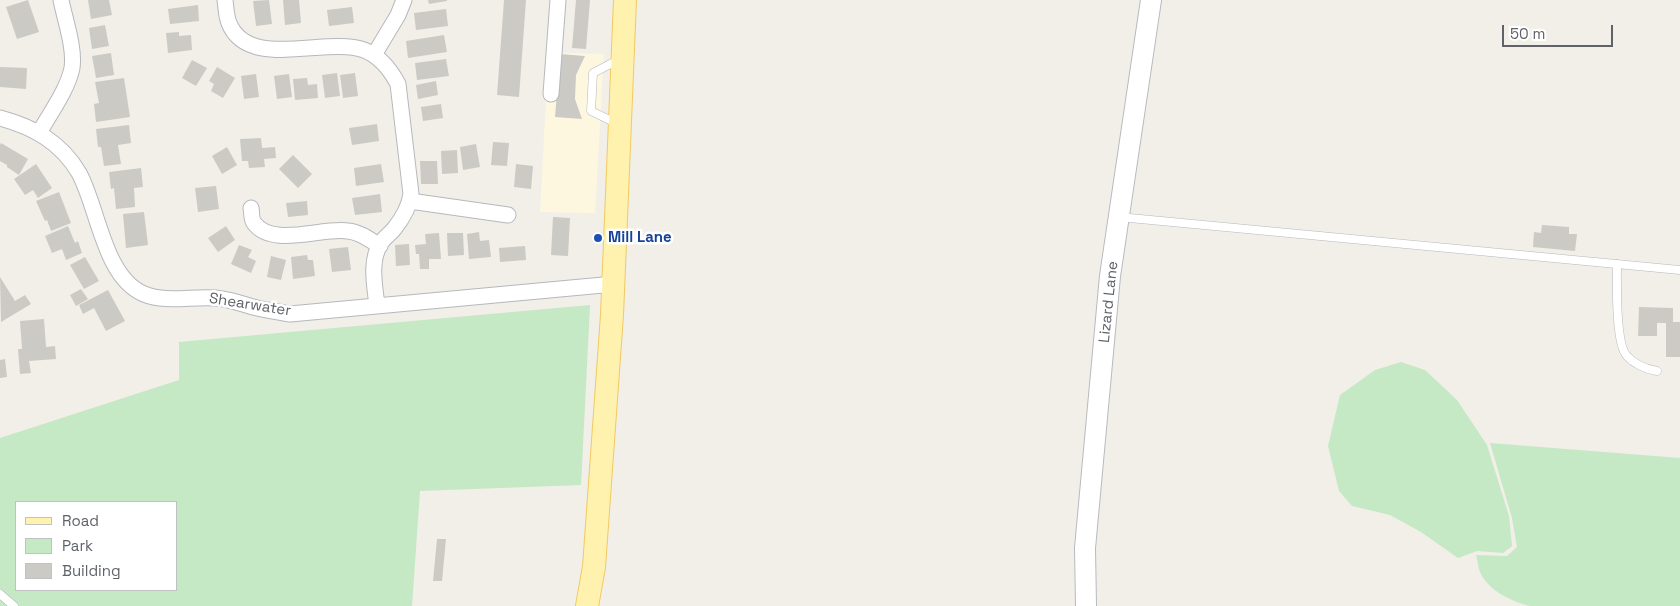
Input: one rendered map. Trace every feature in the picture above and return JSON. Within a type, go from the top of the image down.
[{"type":"main road","points":[[587,606],[594,567],[614,284],[625,0]]},
{"type":"street","points":[[38,133],[64,88],[72,69],[72,52],[60,0]]},
{"type":"street","points":[[224,0],[229,24],[242,39],[258,48],[267,50],[347,46],[364,50],[374,55],[391,70],[398,84],[410,183],[410,201],[404,215],[380,246],[374,264],[377,306]]},
{"type":"street","points":[[374,55],[398,15],[404,0]]},
{"type":"street","points":[[551,94],[558,0]]},
{"type":"street","name":"Lizard Lane","points":[[1086,606],[1085,548],[1110,276],[1151,0]]},
{"type":"street","name":"Shearwater","points":[[0,118],[46,136],[66,155],[79,173],[107,248],[119,272],[143,294],[159,297],[216,298],[272,312],[290,314],[614,284]]},
{"type":"street","points":[[410,201],[508,215]]},
{"type":"street","points":[[251,208],[252,221],[261,230],[272,234],[284,235],[346,230],[356,232],[380,246]]},
{"type":"lane","points":[[620,125],[591,111],[593,73],[623,57]]},
{"type":"lane","points":[[1119,217],[1680,270]]},
{"type":"lane","points":[[1618,264],[1616,293],[1618,326],[1625,355],[1644,369],[1658,372]]},
{"type":"lane","points":[[0,594],[14,606]]},
{"type":"shaded area","points":[[560,53],[604,54],[595,213],[540,212],[546,99],[556,99]]},
{"type":"green space","points":[[590,305],[581,485],[420,491],[412,606],[0,606],[0,438],[179,380],[179,342]]},
{"type":"green space","points":[[1401,362],[1425,370],[1457,400],[1487,445],[1509,516],[1512,546],[1503,553],[1477,551],[1458,558],[1421,532],[1390,515],[1352,506],[1339,491],[1328,446],[1340,395],[1375,370]]},
{"type":"green space","points":[[1490,443],[1680,458],[1680,606],[1530,606],[1509,599],[1490,586],[1480,572],[1476,555],[1507,556],[1517,547],[1512,518]]},
{"type":"building","points":[[28,0],[39,32],[17,39],[6,7]]},
{"type":"building","points":[[88,0],[109,0],[112,15],[91,19]]},
{"type":"building","points":[[269,0],[272,24],[256,26],[253,1]]},
{"type":"building","points":[[283,0],[299,0],[301,23],[285,25]]},
{"type":"building","points":[[428,0],[447,0],[447,1],[429,4]]},
{"type":"building","points":[[504,0],[526,0],[519,97],[497,95]]},
{"type":"building","points":[[576,0],[590,0],[586,49],[572,48]]},
{"type":"building","points":[[198,5],[199,21],[170,24],[168,9]]},
{"type":"building","points":[[352,7],[354,23],[329,26],[327,10]]},
{"type":"building","points":[[446,9],[448,26],[416,30],[414,13]]},
{"type":"building","points":[[105,25],[109,46],[92,49],[89,28]]},
{"type":"building","points":[[179,32],[179,36],[191,35],[192,50],[168,53],[166,33]]},
{"type":"building","points":[[444,35],[447,52],[408,58],[406,41]]},
{"type":"building","points":[[111,53],[114,75],[96,78],[92,56]]},
{"type":"building","points":[[560,54],[585,56],[576,75],[575,99],[582,119],[555,117]]},
{"type":"building","points":[[446,59],[449,76],[417,80],[415,63]]},
{"type":"building","points":[[192,60],[207,68],[196,86],[182,78]]},
{"type":"building","points":[[0,67],[27,68],[26,89],[0,87]]},
{"type":"building","points":[[217,67],[235,78],[223,98],[211,91],[214,84],[209,81]]},
{"type":"building","points":[[337,73],[340,96],[325,98],[322,75]]},
{"type":"building","points":[[355,73],[358,96],[343,98],[340,75]]},
{"type":"building","points":[[256,74],[259,97],[244,99],[241,76]]},
{"type":"building","points":[[289,74],[292,97],[277,99],[274,76]]},
{"type":"building","points":[[124,78],[130,117],[96,122],[94,104],[99,103],[95,82]]},
{"type":"building","points":[[307,78],[308,85],[317,84],[318,98],[295,100],[293,79]]},
{"type":"building","points":[[436,81],[438,95],[418,99],[416,85]]},
{"type":"building","points":[[441,104],[443,118],[423,121],[421,107]]},
{"type":"building","points":[[377,124],[379,141],[352,145],[349,128]]},
{"type":"building","points":[[129,125],[131,143],[118,145],[121,164],[104,166],[101,147],[98,147],[96,129]]},
{"type":"building","points":[[261,138],[262,148],[275,147],[276,158],[264,159],[265,167],[249,168],[248,161],[242,161],[240,139]]},
{"type":"building","points":[[493,142],[509,143],[507,166],[491,165]]},
{"type":"building","points":[[1,143],[28,159],[19,175],[0,161]]},
{"type":"building","points":[[476,144],[480,167],[463,170],[460,147]]},
{"type":"building","points":[[227,147],[237,165],[222,174],[212,156]]},
{"type":"building","points":[[457,150],[458,173],[442,174],[441,151]]},
{"type":"building","points":[[293,155],[312,174],[298,188],[279,169]]},
{"type":"building","points":[[420,161],[437,161],[438,184],[421,184]]},
{"type":"building","points":[[36,164],[52,188],[38,198],[33,190],[25,195],[14,179]]},
{"type":"building","points":[[381,164],[384,182],[356,186],[354,168]]},
{"type":"building","points":[[516,164],[533,166],[531,189],[514,187]]},
{"type":"building","points":[[141,168],[143,187],[134,188],[135,207],[116,209],[114,188],[111,189],[109,172]]},
{"type":"building","points":[[216,186],[219,209],[198,212],[195,188]]},
{"type":"building","points":[[59,192],[71,223],[51,231],[36,201]]},
{"type":"building","points":[[380,194],[382,212],[355,215],[352,198]]},
{"type":"building","points":[[307,201],[308,215],[288,217],[286,203]]},
{"type":"building","points":[[144,212],[148,245],[126,248],[123,214]]},
{"type":"building","points":[[553,217],[570,218],[568,256],[551,255]]},
{"type":"building","points":[[1542,225],[1569,227],[1569,234],[1577,234],[1575,251],[1533,247],[1534,232],[1541,233]]},
{"type":"building","points":[[68,226],[75,243],[78,241],[82,253],[66,260],[62,249],[52,253],[45,236]]},
{"type":"building","points":[[226,226],[235,240],[218,252],[208,238]]},
{"type":"building","points":[[479,232],[480,241],[489,240],[491,257],[469,259],[467,234]]},
{"type":"building","points":[[439,233],[441,259],[429,259],[429,269],[420,269],[419,254],[416,254],[415,245],[426,244],[425,234]]},
{"type":"building","points":[[447,233],[463,233],[464,255],[448,256]]},
{"type":"building","points":[[409,244],[410,265],[396,266],[395,245]]},
{"type":"building","points":[[239,245],[252,250],[248,257],[256,261],[251,273],[231,264]]},
{"type":"building","points":[[525,246],[526,260],[500,262],[499,248]]},
{"type":"building","points":[[348,247],[351,270],[332,272],[329,249]]},
{"type":"building","points":[[307,255],[308,260],[313,260],[315,276],[293,279],[291,257]]},
{"type":"building","points":[[271,256],[286,260],[281,280],[267,277]]},
{"type":"building","points":[[85,257],[99,281],[84,289],[70,265]]},
{"type":"building","points":[[0,277],[15,301],[25,295],[31,304],[1,322]]},
{"type":"building","points":[[81,289],[88,299],[76,306],[70,295]]},
{"type":"building","points":[[108,290],[125,321],[106,331],[94,308],[83,314],[79,305]]},
{"type":"building","points":[[1639,307],[1673,308],[1673,322],[1680,322],[1680,357],[1666,357],[1666,323],[1657,323],[1657,336],[1638,336]]},
{"type":"building","points":[[44,319],[46,347],[55,346],[56,359],[29,361],[31,373],[20,374],[18,349],[22,349],[20,321]]},
{"type":"building","points":[[5,359],[7,377],[0,378],[0,360]]},
{"type":"building","points":[[437,539],[446,539],[442,581],[433,581]]},
{"type":"place","name":"Mill Lane","points":[[598,238]]}]
